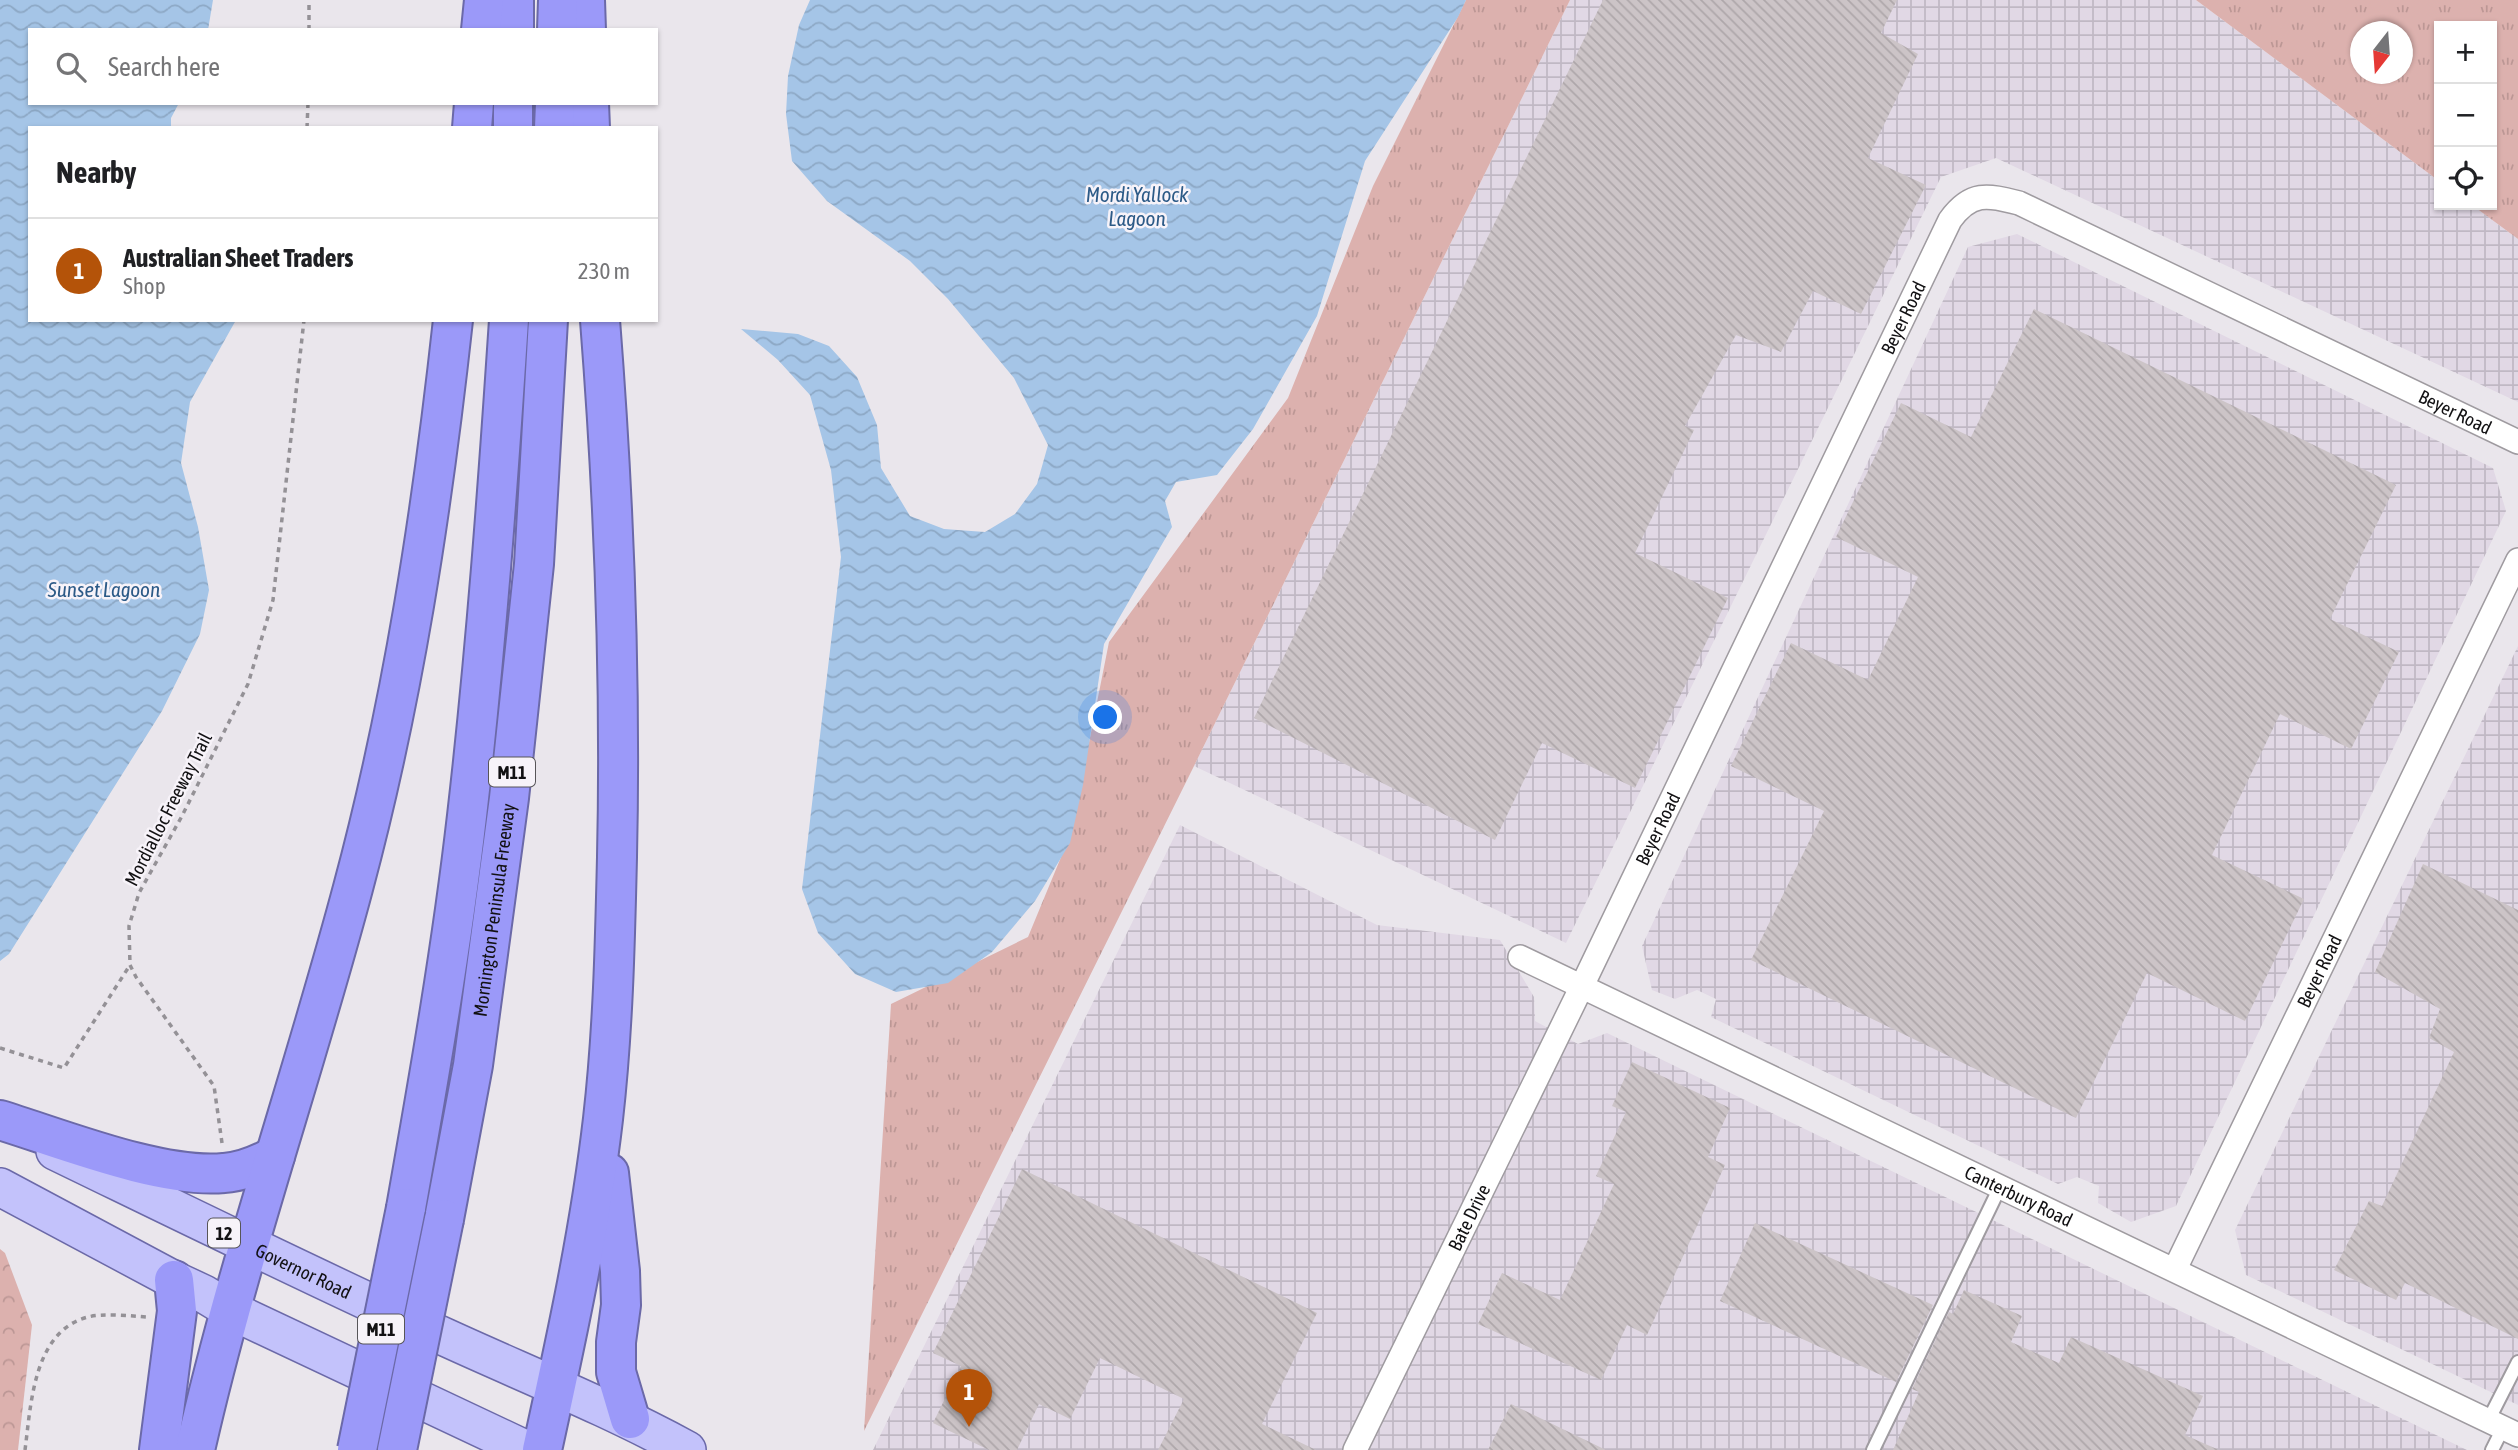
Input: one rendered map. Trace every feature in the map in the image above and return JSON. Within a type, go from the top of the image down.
[{"type":"highway","points":[[481,28],[484,0]]},
{"type":"highway","points":[[514,0],[514,28]]},
{"type":"highway","points":[[557,28],[558,0]]},
{"type":"highway","points":[[585,0],[586,28]]},
{"type":"highway","points":[[472,126],[474,105]]},
{"type":"highway","points":[[513,105],[513,126]]},
{"type":"highway","points":[[554,126],[555,105]]},
{"type":"highway","points":[[589,105],[590,126]]},
{"type":"highway","points":[[195,1450],[249,1245],[298,1085],[353,887],[390,739],[420,576],[440,438],[453,322]]},
{"type":"highway","name":"Mornington Peninsula Freeway","points":[[356,1450],[406,1208],[435,1038],[467,818],[494,547],[509,322]]},
{"type":"highway","name":"Mornington Peninsula Freeway","points":[[397,1450],[473,1065],[509,798],[534,564],[548,322]]},
{"type":"highway","points":[[542,1450],[577,1292],[603,1119],[616,910],[619,758],[610,453],[600,322]]},
{"type":"highway","points":[[603,1119],[620,1271],[621,1305],[616,1342],[616,1371],[630,1419]]},
{"type":"highway","points":[[0,1122],[118,1157],[173,1170],[226,1173],[257,1165],[275,1156]]},
{"type":"highway","points":[[159,1450],[176,1320],[174,1280]]},
{"type":"main road","name":"Governor Road","points":[[0,1122],[249,1245],[449,1339],[630,1419],[688,1450]]},
{"type":"main road","points":[[0,1187],[232,1311],[527,1450]]},
{"type":"street","name":"Beyer Road","points":[[1582,986],[1950,220],[1970,199],[1988,197],[2020,203],[2518,442]]},
{"type":"street","name":"Beyer Road","points":[[2175,1269],[2518,560]]},
{"type":"street","name":"Canterbury Road","points":[[1520,957],[2503,1428]]},
{"type":"street","name":"Bate Drive","points":[[1355,1450],[1582,986]]},
{"type":"lane","points":[[1874,1450],[2000,1187]]},
{"type":"lane","points":[[2492,1450],[2503,1428],[2518,1362]]},
{"type":"path","points":[[309,0],[309,28]]},
{"type":"path","points":[[307,105],[307,126]]},
{"type":"path","name":"Mordialloc Freeway Trail","points":[[226,1173],[214,1086],[136,977],[130,965],[129,926],[139,893],[182,816],[247,684],[273,600],[303,322]]},
{"type":"path","points":[[0,1048],[64,1068],[130,965]]},
{"type":"path","points":[[25,1450],[34,1389],[45,1353],[66,1327],[89,1316],[176,1320]]},
{"type":"shaded area","points":[[1570,0],[2196,0],[2434,177],[2434,210],[2479,210],[2518,239],[2518,402],[1996,158],[1941,177],[1566,943],[1194,766]]},
{"type":"shaded area","points":[[2017,234],[2493,468],[2506,511],[2176,1206],[2131,1222],[2098,1203],[2099,1186],[2077,1177],[2058,1184],[1711,1017],[1716,999],[1697,990],[1675,999],[1652,990],[1642,946],[1968,247]]},
{"type":"shaded area","points":[[2518,646],[2518,1405],[2246,1275],[2235,1230]]},
{"type":"shaded area","points":[[1180,825],[1377,925],[1500,940],[1534,997],[1535,1021],[1578,1044],[1607,1033],[2467,1450],[873,1450]]},
{"type":"green space","points":[[1466,0],[1570,0],[864,1431],[891,1004],[1028,937],[1071,833],[1109,642],[1288,398],[1373,186]]},
{"type":"green space","points":[[2196,0],[2518,0],[2518,239],[2479,210],[2497,210],[2497,21],[2434,21],[2434,177]]},
{"type":"green space","points":[[0,1249],[5,1253],[32,1325],[18,1450],[0,1450]]},
{"type":"water","name":"Sunset Lagoon","points":[[0,0],[213,0],[208,28],[28,28],[28,105],[178,105],[171,118],[171,126],[28,126],[28,322],[235,322],[190,402],[181,463],[198,527],[209,590],[200,634],[162,711],[9,954],[0,961]]},
{"type":"water","name":"Mordi Yallock Lagoon","points":[[810,0],[1466,0],[1458,17],[1365,161],[1317,316],[1253,429],[1217,475],[1176,482],[1165,501],[1172,527],[1104,644],[1083,785],[1070,843],[1035,901],[992,952],[948,983],[896,992],[855,974],[818,933],[802,889],[841,557],[831,470],[810,395],[778,360],[741,329],[798,334],[829,346],[857,377],[877,425],[881,468],[910,516],[944,529],[985,532],[1015,514],[1037,484],[1048,445],[1014,378],[948,299],[910,261],[827,201],[792,161],[786,114],[788,76],[799,25]]},
{"type":"building","points":[[1603,0],[1897,0],[1881,33],[1918,54],[1868,158],[1926,185],[1861,314],[1813,291],[1781,352],[1736,335],[1685,426],[1694,430],[1635,553],[1728,598],[1635,788],[1542,743],[1495,840],[1254,718]]},
{"type":"building","points":[[2034,309],[2396,485],[2330,619],[2399,652],[2351,749],[2280,714],[2212,855],[2304,899],[2245,1021],[2147,973],[2076,1118],[1751,960],[1824,811],[1731,766],[1791,643],[1868,680],[1918,577],[1836,537],[1901,403],[1971,437]]},
{"type":"building","points":[[2423,864],[2518,910],[2518,1339],[2405,1283],[2396,1300],[2334,1270],[2369,1201],[2382,1206],[2454,1052],[2429,1038],[2440,1009],[2375,972]]},
{"type":"building","points":[[1632,1062],[1730,1108],[1708,1157],[1725,1165],[1647,1335],[1627,1325],[1601,1380],[1478,1324],[1502,1273],[1560,1300],[1614,1184],[1596,1176],[1626,1112],[1612,1106]]},
{"type":"building","points":[[1022,1169],[1317,1313],[1262,1424],[1316,1450],[1158,1450],[1184,1399],[1100,1358],[1070,1419],[1039,1404],[1017,1450],[989,1450],[933,1423],[961,1366],[933,1353]]},
{"type":"building","points":[[1755,1223],[1933,1305],[1896,1382],[1720,1301]]},
{"type":"building","points":[[1964,1290],[2022,1316],[2011,1342],[2059,1363],[2071,1337],[2203,1396],[2185,1435],[2219,1450],[1893,1450],[1919,1392],[1912,1389],[1949,1312],[1953,1314]]},
{"type":"building","points":[[1511,1404],[1606,1450],[1488,1450]]},
{"type":"place","name":"Australian Sheet Traders","points":[[969,1427]]}]
